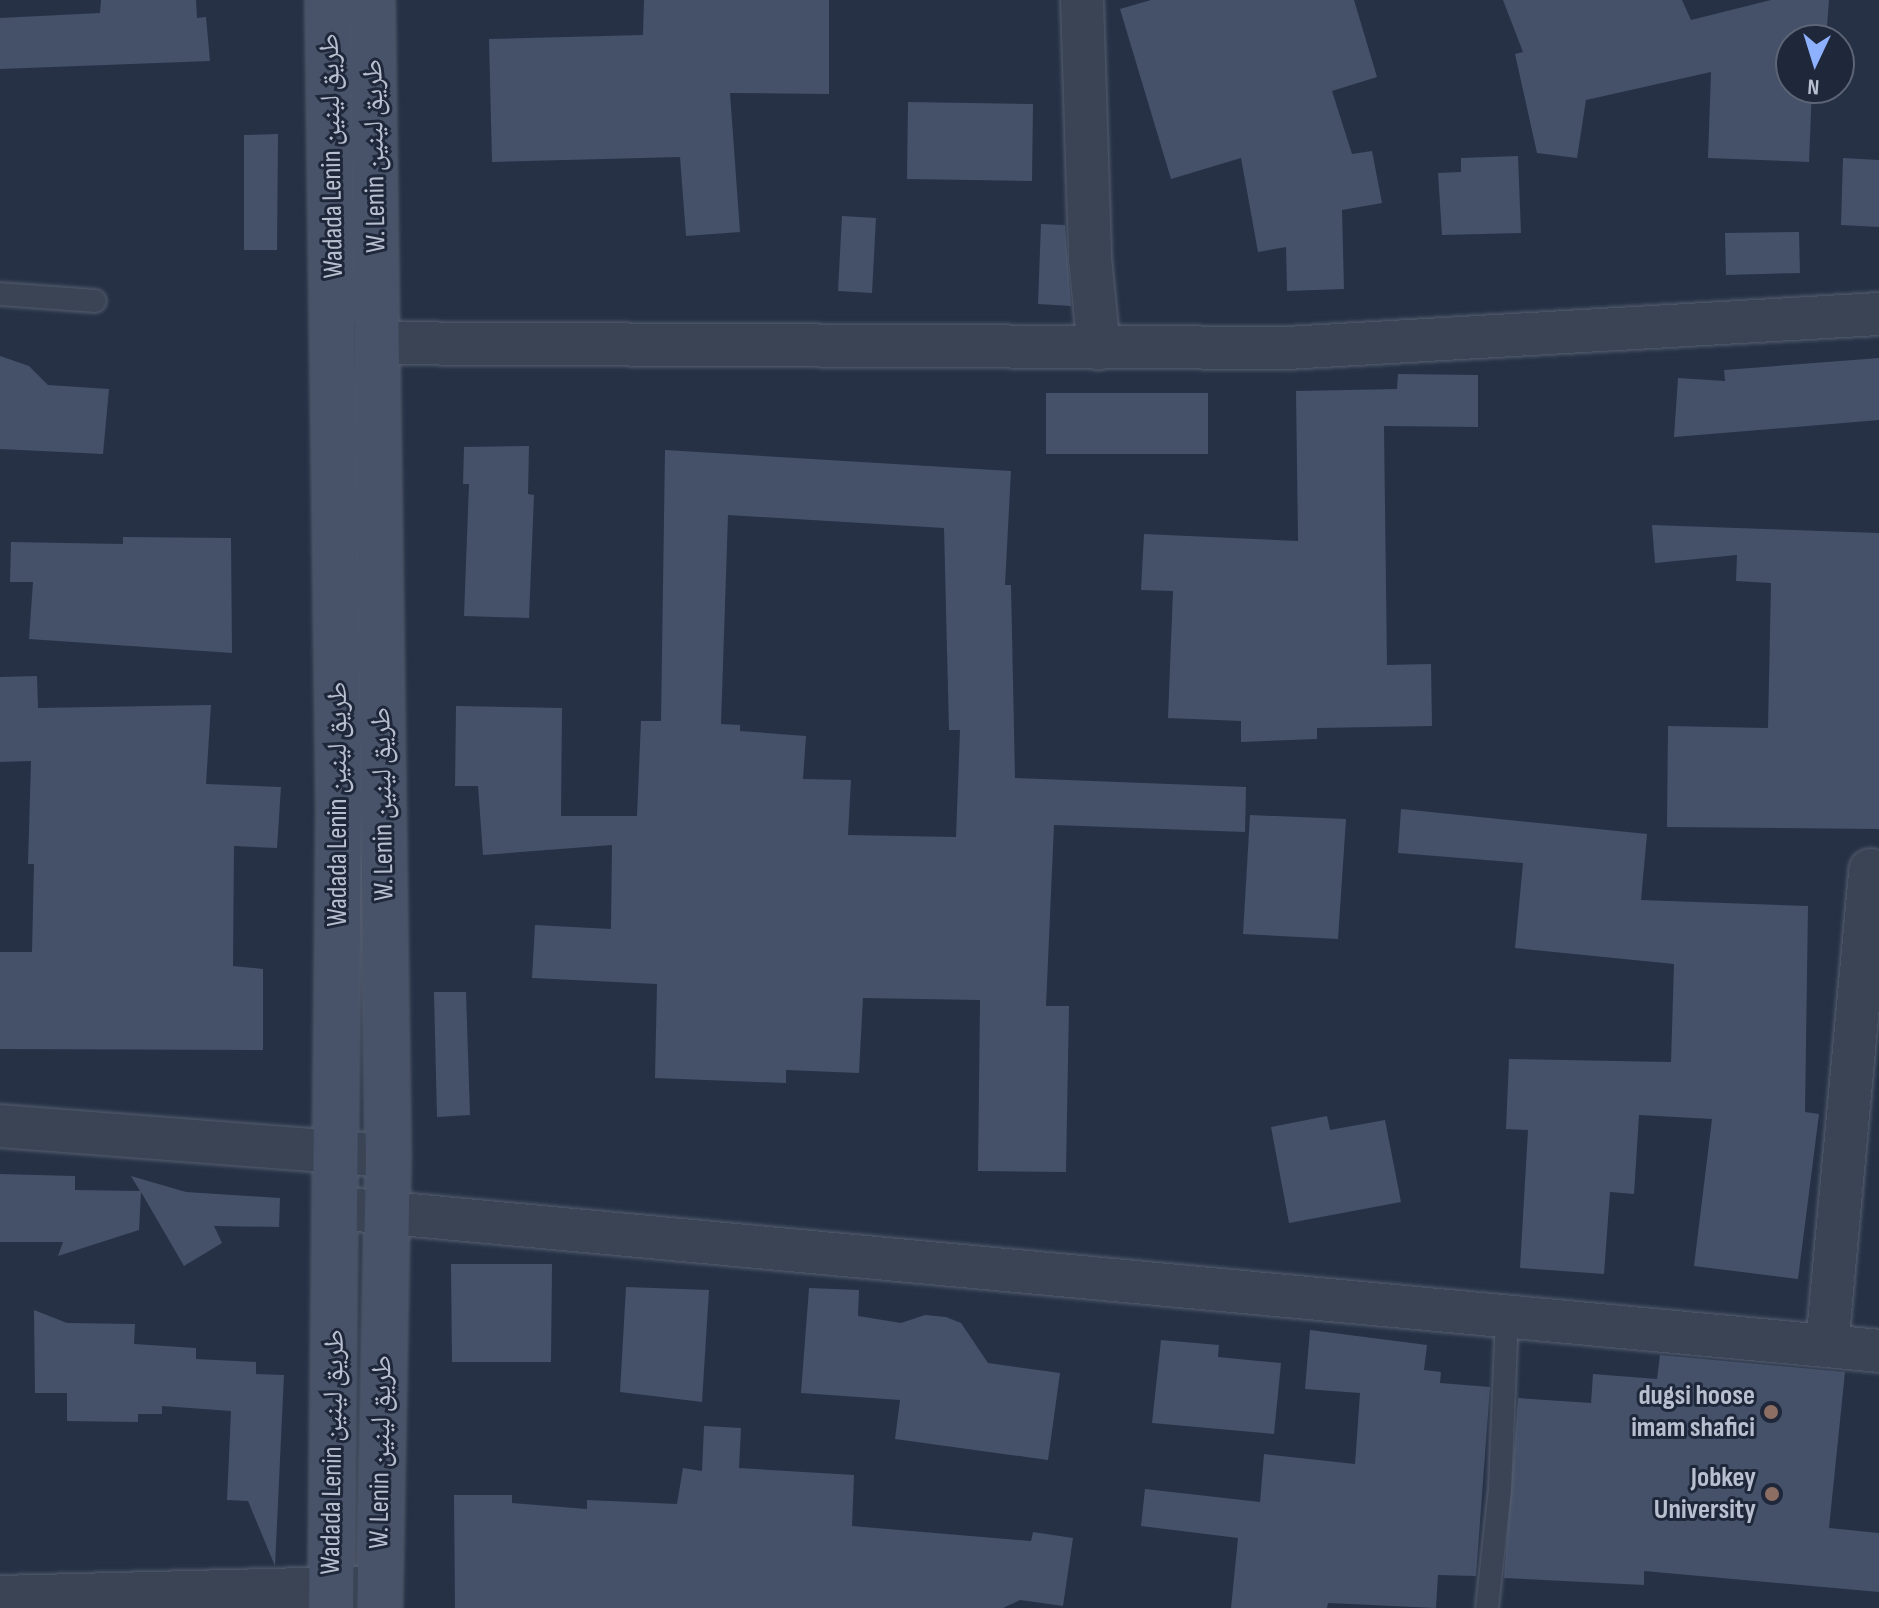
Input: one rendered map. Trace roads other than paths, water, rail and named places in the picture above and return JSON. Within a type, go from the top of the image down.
[{"type":"main road","name":"Wadada Lenin طريق لينين","points":[[328,0],[357,343],[339,809],[331,1599]]},
{"type":"main road","name":"W. Lenin طريق لينين","points":[[372,0],[357,343],[383,812],[388,1156],[379,1597]]},
{"type":"main road","points":[[339,809],[383,812]]},
{"type":"street","points":[[1082,0],[1090,258],[1099,349]]},
{"type":"street","points":[[357,343],[1287,348],[1879,314]]},
{"type":"street","points":[[1827,1346],[1870,870]]},
{"type":"street","points":[[0,1126],[388,1156]]},
{"type":"street","points":[[336,1208],[1507,1313],[1879,1351]]},
{"type":"street","points":[[0,1597],[379,1597]]},
{"type":"lane","points":[[0,294],[95,301]]},
{"type":"lane","points":[[1487,1608],[1500,1489],[1507,1313]]},
{"type":"place","name":"dugsi hoose imam shafici","points":[[1771,1412]]},
{"type":"place","name":"Jobkey University","points":[[1772,1494]]}]
